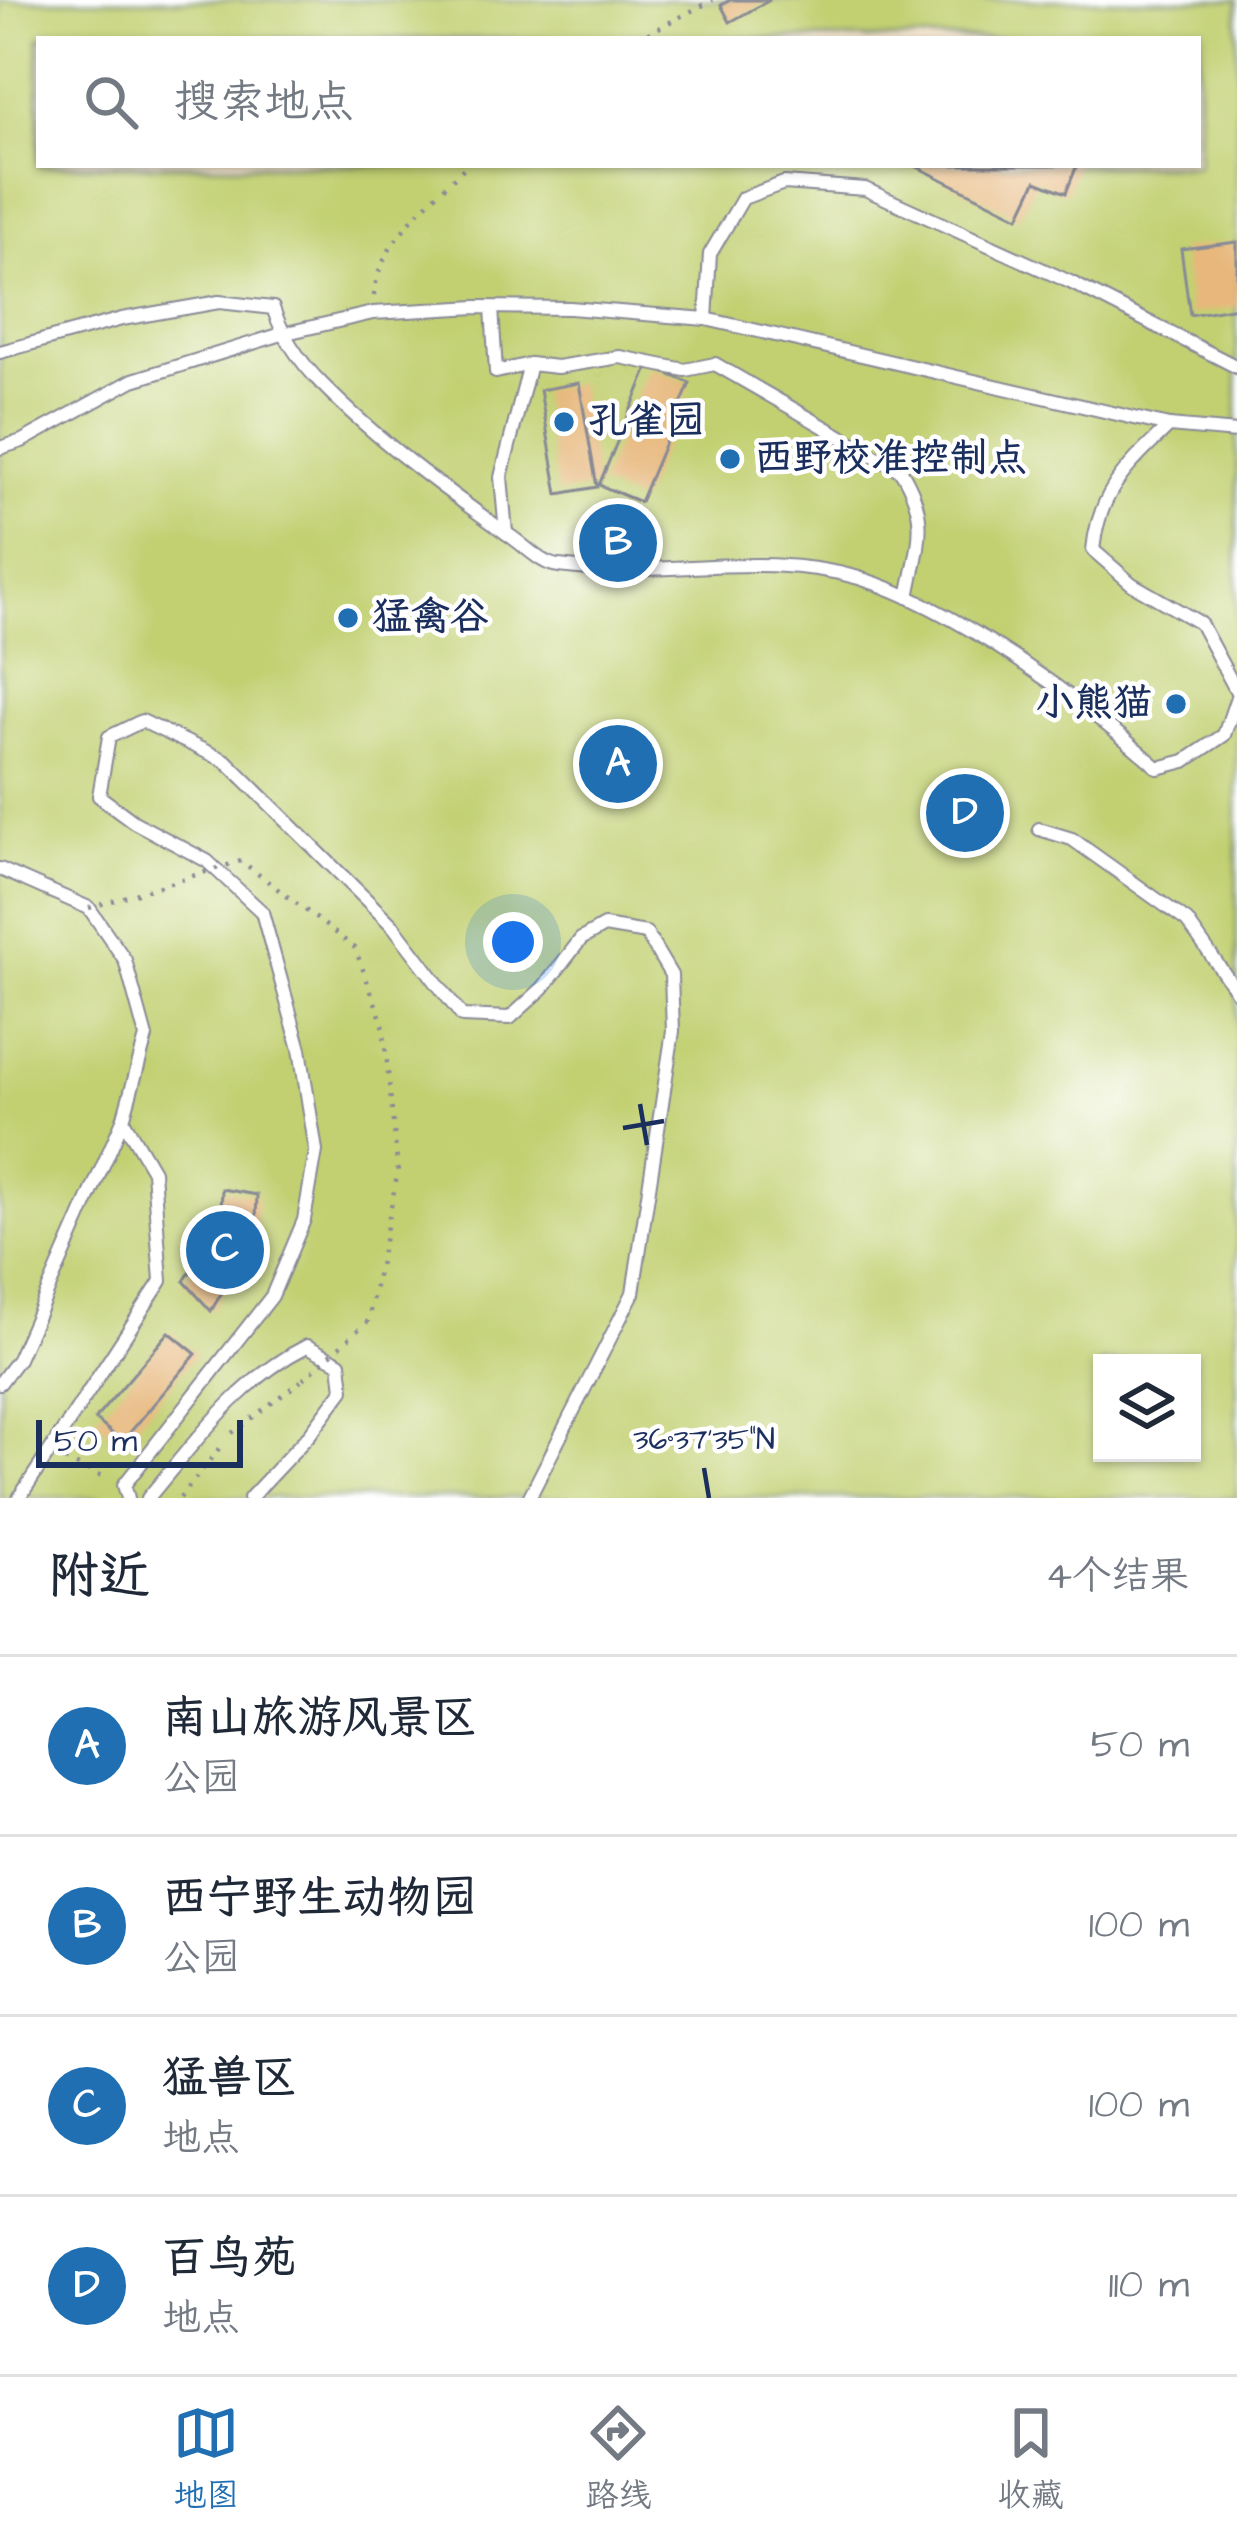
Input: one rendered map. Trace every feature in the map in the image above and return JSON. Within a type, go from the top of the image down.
[{"type":"lane","points":[[706,319],[710,254],[743,198],[784,183],[865,189],[1070,282],[1237,367]]},
{"type":"lane","points":[[0,352],[122,319],[218,302],[273,308],[282,334],[320,383],[439,486],[553,566],[670,570],[748,562],[856,577],[908,597],[1024,667],[1112,728],[1157,768],[1185,761],[1224,735],[1237,695],[1200,623],[1132,584],[1094,550],[1097,514],[1126,468],[1169,426]]},
{"type":"lane","points":[[492,308],[496,372],[530,364],[557,368],[620,357],[686,370],[716,364],[901,471],[916,496],[922,524],[908,597]]},
{"type":"lane","points":[[0,448],[22,441],[134,380],[282,334],[373,313],[492,308],[570,308],[706,319],[1169,426],[1237,432]]},
{"type":"lane","points":[[506,533],[501,477],[530,364]]},
{"type":"lane","points":[[126,1492],[272,1296],[304,1220],[316,1151],[300,1049],[262,912],[207,861],[99,796],[109,737],[142,721],[226,761],[394,927],[462,1016],[510,1018],[543,988],[580,939],[604,926],[646,933],[671,975],[673,1031],[633,1293],[529,1498]]},
{"type":"lane","points":[[1039,829],[1072,839],[1187,921],[1237,992]]},
{"type":"lane","points":[[0,869],[89,908],[125,960],[146,1037],[123,1120],[18,1359],[0,1383]]},
{"type":"lane","points":[[19,1498],[161,1281],[153,1171],[123,1120]]},
{"type":"lane","points":[[148,1498],[215,1417],[270,1365],[307,1346],[340,1363],[343,1390],[310,1434],[250,1498]]},
{"type":"path","points":[[643,36],[713,0]]},
{"type":"path","points":[[373,313],[376,271],[415,217],[464,168]]},
{"type":"path","points":[[89,908],[241,861],[355,948],[383,1024],[398,1171],[368,1321],[301,1382],[230,1434],[180,1498]]},
{"type":"path","points":[[48,1453],[126,1492]]},
{"type":"green space","points":[[0,0],[1237,0],[1237,1498],[0,1498]]},
{"type":"building","points":[[730,0],[770,0],[730,22],[721,5]]},
{"type":"building","points":[[919,168],[1076,168],[1066,193],[1036,181],[1019,217]]},
{"type":"building","points":[[1237,242],[1237,307],[1190,315],[1181,249]]},
{"type":"building","points":[[649,366],[690,383],[640,502],[599,485]]},
{"type":"building","points":[[579,383],[597,487],[558,494],[540,390]]},
{"type":"building","points":[[222,1189],[257,1195],[256,1219],[243,1256],[211,1311],[184,1281],[209,1244],[221,1213]]},
{"type":"building","points":[[169,1332],[196,1354],[122,1442],[95,1419]]},
{"type":"place","name":"孔雀园","points":[[564,422]]},
{"type":"place","name":"西野校准控制点","points":[[730,459]]},
{"type":"place","name":"西宁野生动物园","points":[[618,543]]},
{"type":"place","name":"猛禽谷","points":[[348,618]]},
{"type":"place","name":"小熊猫","points":[[1176,704]]},
{"type":"place","name":"南山旅游风景区","points":[[618,764]]},
{"type":"place","name":"百鸟苑","points":[[965,813]]},
{"type":"place","name":"猛兽区","points":[[225,1250]]}]
